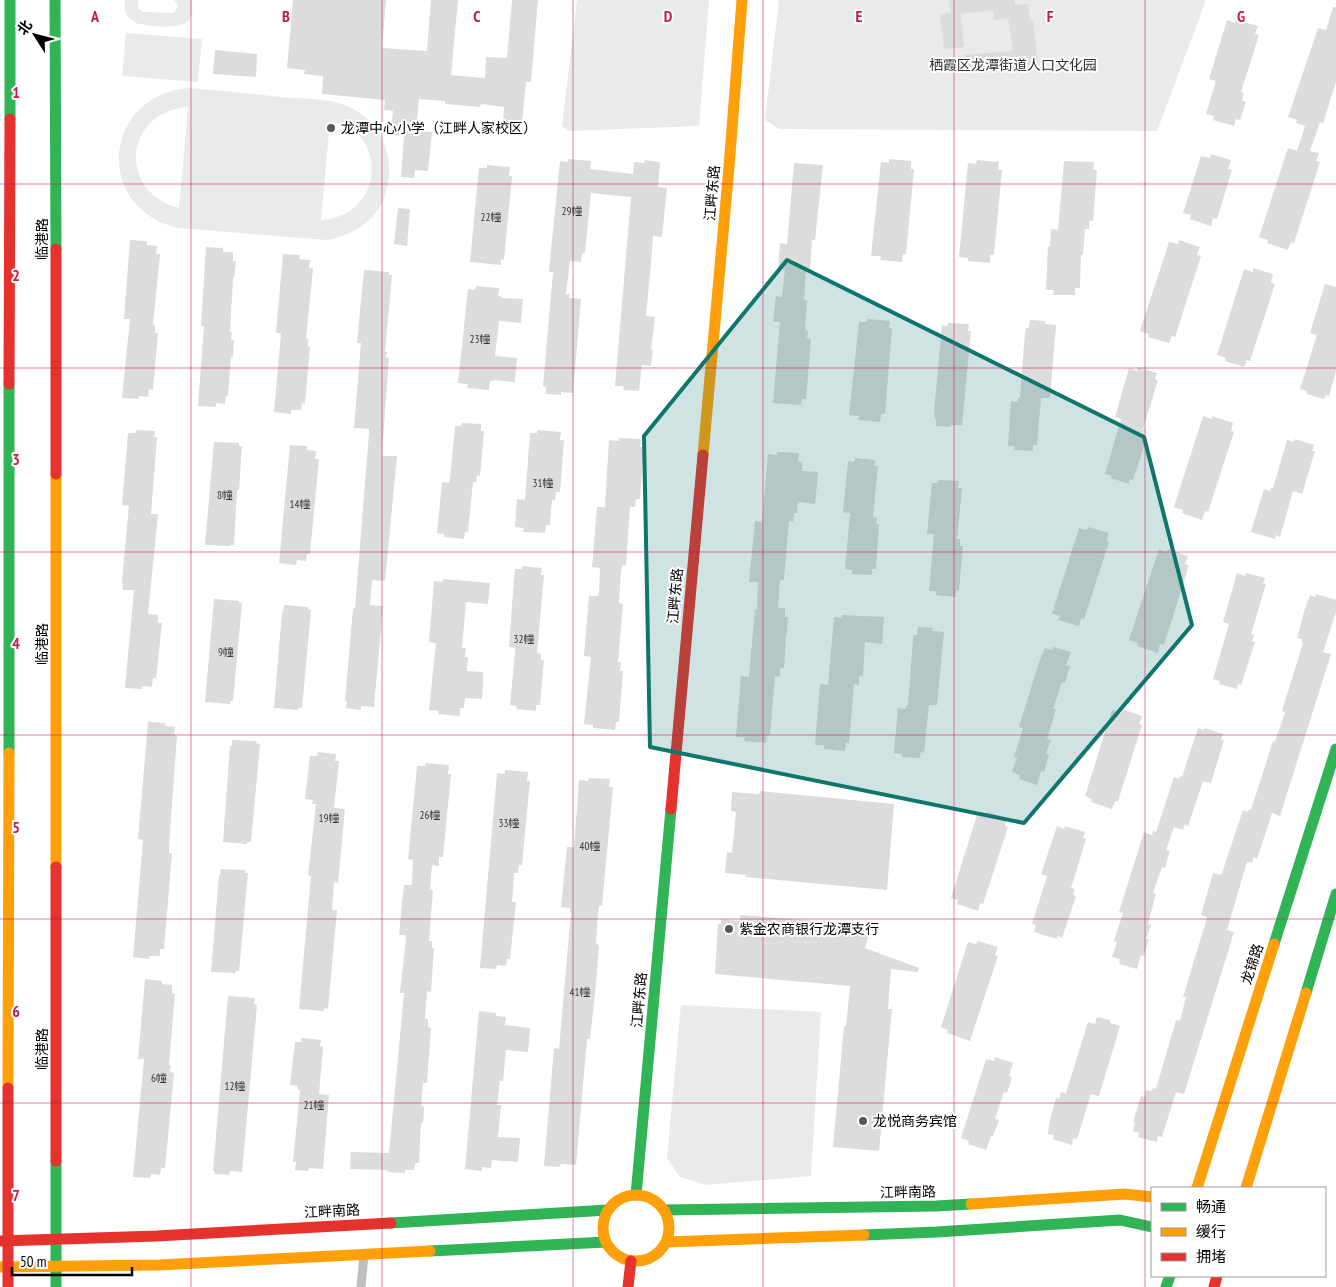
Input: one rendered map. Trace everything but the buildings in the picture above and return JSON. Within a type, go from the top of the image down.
[{"type":"street","points":[[8,1287],[4,1267],[4,1241],[10,0]]},
{"type":"street","name":"临港路","points":[[55,0],[56,1287]]},
{"type":"street","name":"江畔东路","points":[[636,1195],[728,177],[742,0]]},
{"type":"street","name":"龙锦路","points":[[1197,1187],[1336,749]]},
{"type":"street","points":[[1246,1187],[1336,894]]},
{"type":"street","name":"江畔南路","points":[[664,1210],[936,1206],[1125,1194],[1151,1197]]},
{"type":"street","points":[[636,1195],[647,1197],[664,1210],[669,1231],[666,1242],[660,1251],[652,1257],[641,1261],[631,1261],[620,1258],[612,1251],[606,1242],[603,1231],[604,1220],[608,1210],[625,1197],[636,1195]]},
{"type":"street","name":"江畔南路","points":[[4,1241],[167,1236],[608,1210]]},
{"type":"street","points":[[666,1242],[937,1232],[1120,1220],[1151,1227]]},
{"type":"street","points":[[4,1267],[158,1265],[606,1242]]},
{"type":"street","points":[[628,1287],[631,1261]]},
{"type":"lane","points":[[361,1287],[364,1255]]},
{"type":"highlighted area","points":[[787,260],[1144,437],[1192,625],[1024,823],[650,747],[644,436]]},
{"type":"green space","points":[[125,0],[138,0],[138,8],[143,12],[174,13],[178,6],[174,0],[191,0],[192,11],[190,19],[184,24],[176,26],[166,27],[139,24],[127,15]]},
{"type":"green space","points":[[577,0],[709,0],[699,126],[569,131],[562,126]]},
{"type":"green space","name":"栖霞区龙潭街道人口文化园","points":[[779,0],[1206,0],[1157,131],[779,129],[765,120]]},
{"type":"green space","points":[[126,33],[202,39],[198,82],[122,76]]},
{"type":"green space","points":[[190,88],[319,100],[345,105],[357,111],[368,120],[383,141],[387,153],[389,179],[382,202],[377,211],[364,225],[337,238],[327,240],[178,228],[150,216],[131,199],[121,176],[119,153],[125,130],[139,110],[161,95]],"holes":[[[188,108],[179,208],[159,199],[145,186],[138,170],[136,153],[141,137],[151,123],[167,112]],[[330,121],[350,128],[363,141],[370,156],[372,173],[367,190],[357,205],[342,215],[321,220]]]},
{"type":"green space","points":[[681,1005],[821,1012],[811,1176],[706,1185],[680,1177],[667,1158]]},
{"type":"traffic: fast","points":[[10,0],[10,119]]},
{"type":"traffic: fast","points":[[55,0],[56,249]]},
{"type":"traffic: fast","points":[[9,384],[9,753]]},
{"type":"traffic: fast","points":[[1274,944],[1336,749]]},
{"type":"traffic: fast","points":[[636,1195],[671,809]]},
{"type":"traffic: fast","points":[[1306,993],[1336,894]]},
{"type":"traffic: fast","points":[[56,1161],[56,1287]]},
{"type":"traffic: fast","points":[[664,1210],[971,1204]]},
{"type":"traffic: fast","points":[[391,1223],[608,1210]]},
{"type":"traffic: fast","points":[[864,1235],[1120,1220],[1151,1227]]},
{"type":"traffic: fast","points":[[430,1251],[606,1242]]},
{"type":"traffic: fast","points":[[1166,1287],[1170,1277]]},
{"type":"traffic: slow","points":[[703,455],[742,0]]},
{"type":"traffic: slow","points":[[56,474],[56,867]]},
{"type":"traffic: slow","points":[[8,1088],[9,753]]},
{"type":"traffic: slow","points":[[1197,1187],[1274,944]]},
{"type":"traffic: slow","points":[[1246,1187],[1306,993]]},
{"type":"traffic: slow","points":[[971,1204],[1125,1194],[1151,1197]]},
{"type":"traffic: slow","points":[[636,1195],[649,1198],[659,1205],[666,1215],[669,1228],[666,1241],[659,1251],[649,1258],[636,1261],[623,1258],[613,1251],[606,1241],[603,1228],[606,1215],[613,1205],[623,1198],[636,1195]]},
{"type":"traffic: slow","points":[[666,1242],[864,1235]]},
{"type":"traffic: slow","points":[[0,1267],[159,1265],[430,1251]]},
{"type":"traffic: jam","points":[[9,384],[10,119]]},
{"type":"traffic: jam","points":[[56,249],[56,474]]},
{"type":"traffic: jam","points":[[671,809],[703,455]]},
{"type":"traffic: jam","points":[[56,867],[56,1161]]},
{"type":"traffic: jam","points":[[8,1088],[8,1287]]},
{"type":"traffic: jam","points":[[0,1241],[157,1236],[391,1223]]},
{"type":"traffic: jam","points":[[628,1287],[631,1261]]},
{"type":"traffic: jam","points":[[1214,1287],[1217,1277]]},
{"type":"place","name":"龙潭中心小学（江畔人家校区）","points":[[331,128]]},
{"type":"place","name":"紫金农商银行龙潭支行","points":[[729,929]]},
{"type":"place","name":"龙悦商务宾馆","points":[[863,1121]]}]
